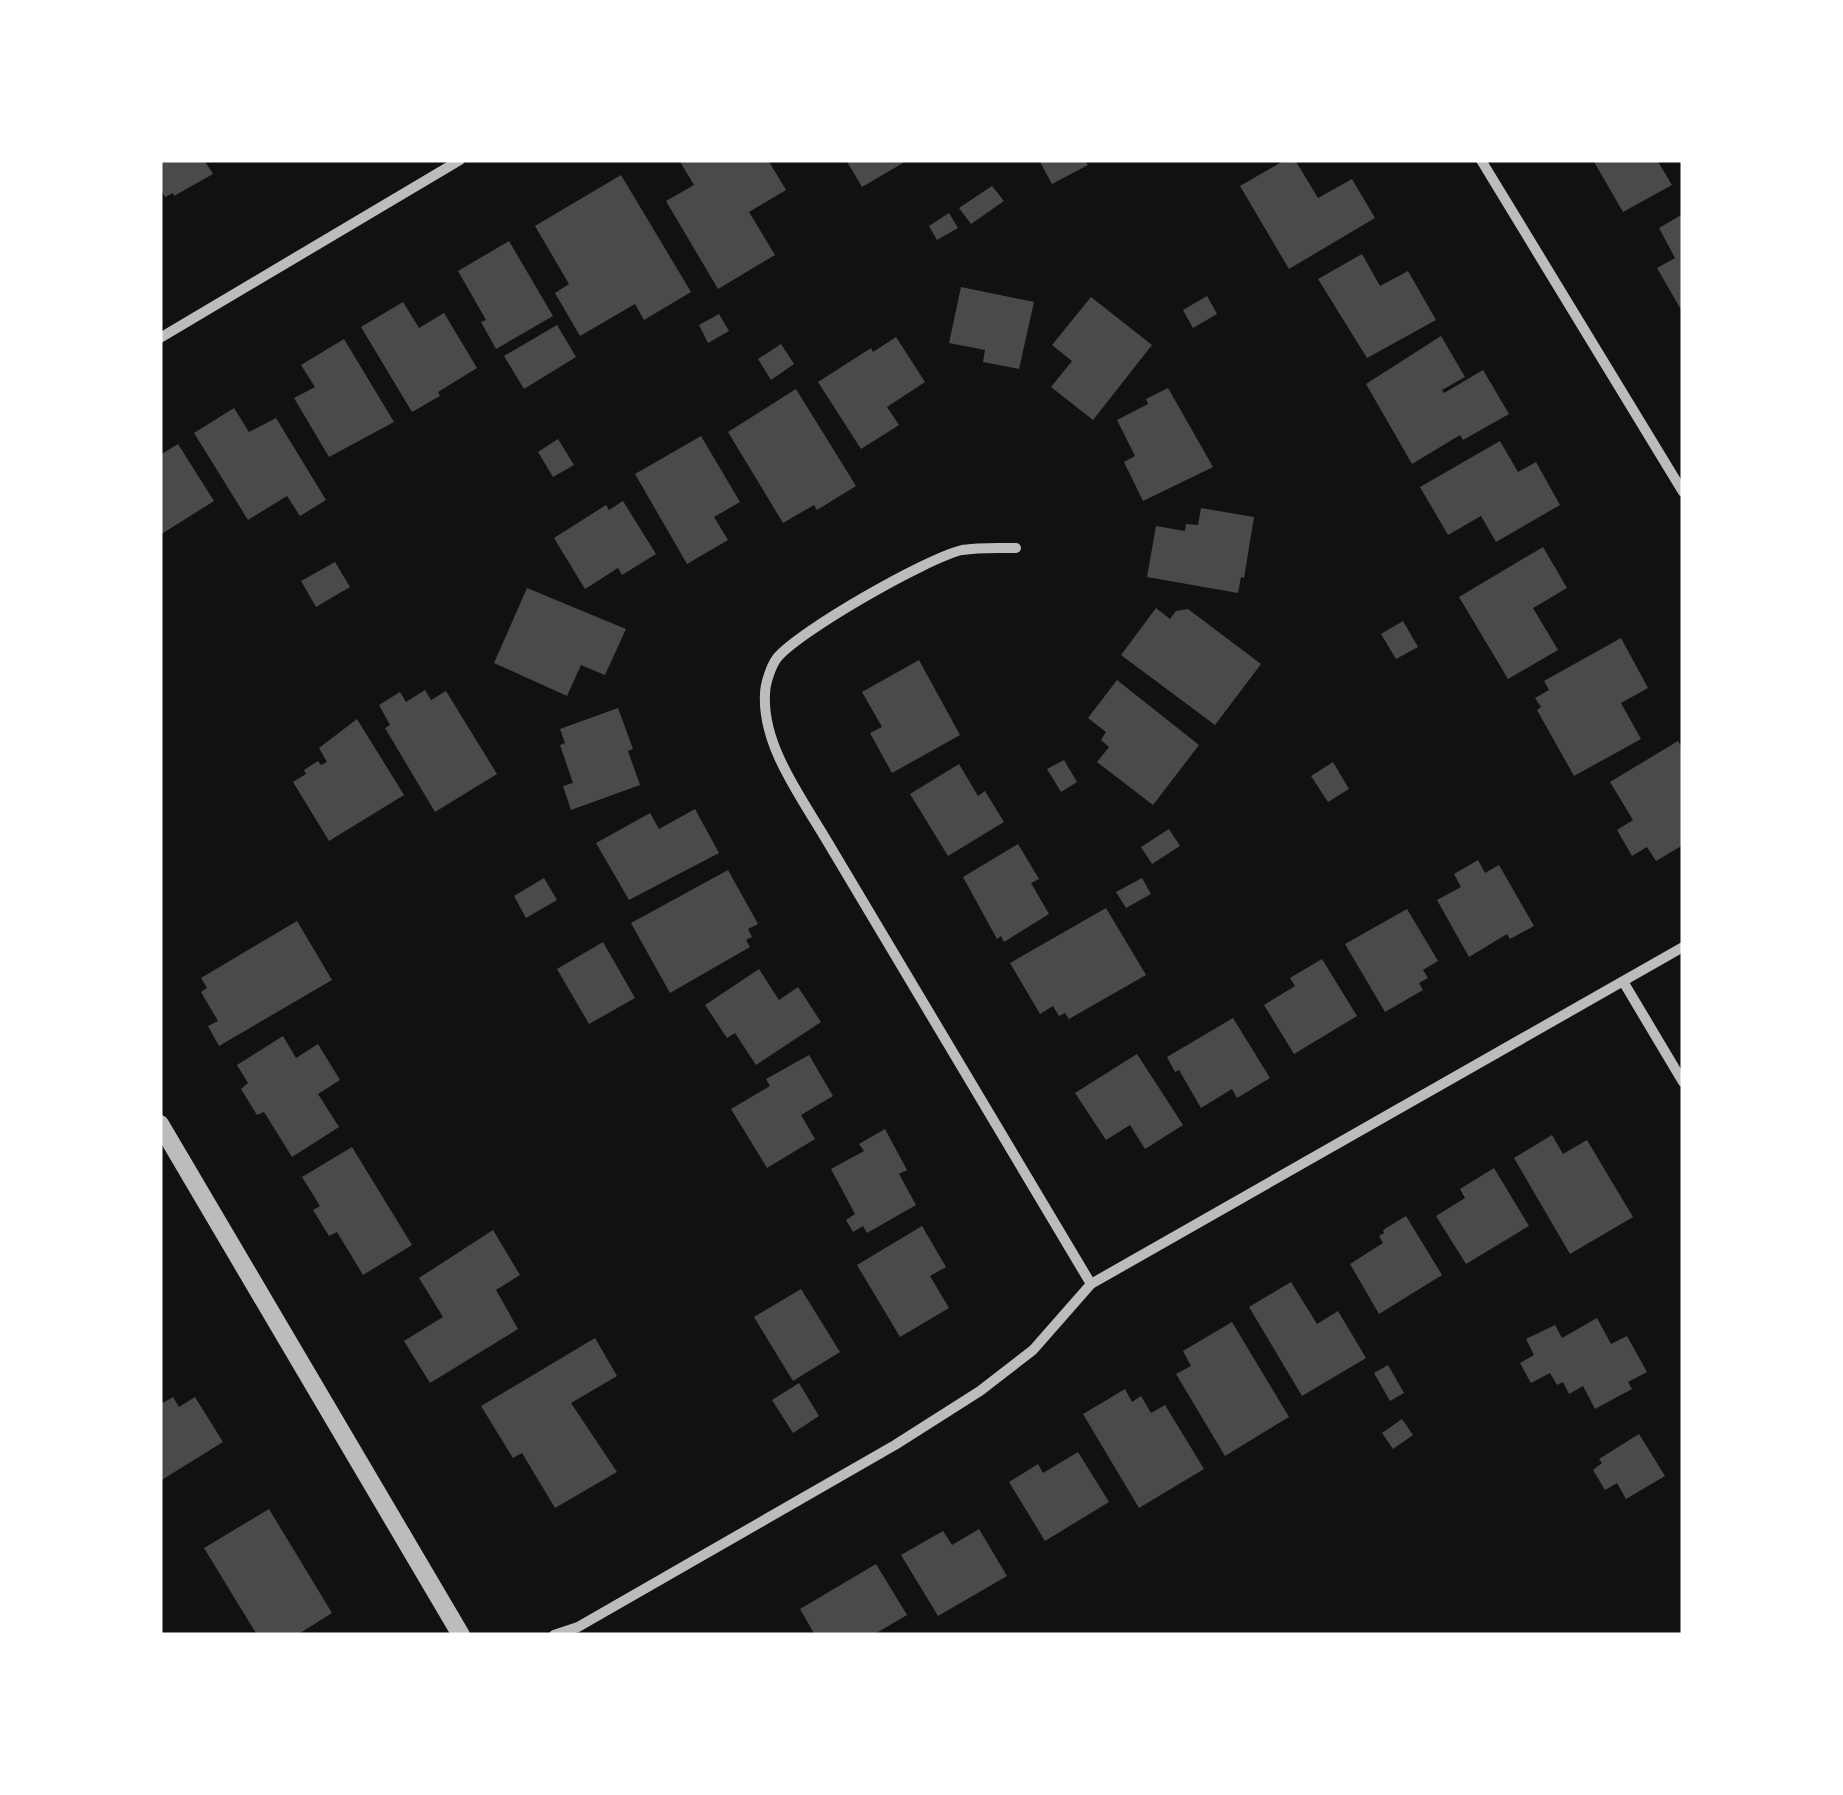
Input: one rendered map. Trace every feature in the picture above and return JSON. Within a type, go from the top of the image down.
[{"type":"street","points":[[160,338],[460,160]]},
{"type":"street","points":[[1481,160],[1683,492]]},
{"type":"street","points":[[1016,548],[960,551],[904,576],[798,638],[774,661],[765,692],[768,725],[786,769],[1091,1284]]},
{"type":"street","points":[[554,1635],[578,1627],[896,1445],[980,1391],[1033,1350],[1091,1284],[1683,947]]},
{"type":"street","points":[[1624,983],[1683,1082]]},
{"type":"street","points":[[160,1124],[462,1635]]},
{"type":"building","points":[[160,160],[204,160],[213,174],[165,197],[160,187]]},
{"type":"building","points":[[679,160],[768,160],[786,190],[749,212],[775,255],[718,289],[666,201],[694,185]]},
{"type":"building","points":[[846,160],[901,160],[903,163],[862,187]]},
{"type":"building","points":[[1039,160],[1085,160],[1088,165],[1052,184]]},
{"type":"building","points":[[1285,160],[1295,160],[1318,198],[1352,179],[1375,218],[1289,269],[1240,186]]},
{"type":"building","points":[[1593,160],[1657,160],[1672,185],[1623,212]]},
{"type":"building","points":[[621,175],[691,292],[644,320],[635,304],[580,336],[555,293],[569,284],[535,226]]},
{"type":"building","points":[[992,186],[1004,201],[971,224],[959,208]]},
{"type":"building","points":[[949,213],[958,228],[937,240],[929,226]]},
{"type":"building","points":[[1683,214],[1683,313],[1657,268],[1675,258],[1659,228]]},
{"type":"building","points":[[509,241],[553,316],[496,349],[481,322],[486,320],[458,271]]},
{"type":"building","points":[[1362,254],[1380,286],[1408,271],[1436,320],[1367,358],[1318,279]]},
{"type":"building","points":[[961,287],[1034,302],[1019,369],[983,362],[985,350],[949,343]]},
{"type":"building","points":[[1207,296],[1217,314],[1193,328],[1183,310]]},
{"type":"building","points":[[1091,297],[1152,345],[1093,420],[1051,387],[1072,361],[1052,345]]},
{"type":"building","points":[[403,302],[419,328],[444,313],[477,368],[412,412],[361,327]]},
{"type":"building","points":[[719,314],[729,331],[708,343],[699,325]]},
{"type":"building","points":[[557,325],[576,357],[524,389],[504,356]]},
{"type":"building","points":[[1441,336],[1465,377],[1442,390],[1444,393],[1483,370],[1509,414],[1463,440],[1460,435],[1412,464],[1366,384]]},
{"type":"building","points":[[896,337],[925,382],[887,407],[899,425],[861,449],[818,382]]},
{"type":"building","points":[[344,339],[394,422],[329,457],[294,398],[315,387],[301,365]]},
{"type":"building","points":[[781,344],[794,364],[771,380],[758,359]]},
{"type":"building","points":[[1168,388],[1213,467],[1143,501],[1124,462],[1135,456],[1117,420]]},
{"type":"building","points":[[796,389],[856,486],[817,510],[814,505],[783,523],[728,432]]},
{"type":"building","points":[[234,408],[249,432],[276,418],[326,500],[300,516],[287,496],[248,520],[194,433]]},
{"type":"building","points":[[701,436],[740,502],[714,517],[728,540],[687,564],[635,474]]},
{"type":"building","points":[[558,439],[574,465],[553,477],[538,452]]},
{"type":"building","points":[[1500,441],[1518,472],[1536,462],[1560,505],[1496,542],[1481,516],[1448,535],[1420,487]]},
{"type":"building","points":[[178,444],[214,501],[160,535],[160,455]]},
{"type":"building","points":[[623,501],[656,554],[622,575],[618,568],[585,589],[554,538],[606,505],[609,510]]},
{"type":"building","points":[[1201,508],[1254,517],[1238,593],[1147,577],[1156,526],[1185,531],[1186,524],[1198,525]]},
{"type":"building","points":[[1543,547],[1567,588],[1533,608],[1558,650],[1508,679],[1459,597]]},
{"type":"building","points":[[335,562],[350,587],[316,607],[301,581]]},
{"type":"building","points":[[527,588],[626,629],[605,675],[581,665],[567,696],[494,663]]},
{"type":"building","points":[[1156,608],[1170,619],[1176,611],[1188,609],[1261,664],[1215,725],[1121,655]]},
{"type":"building","points":[[1403,621],[1418,647],[1396,659],[1381,634]]},
{"type":"building","points":[[1621,638],[1648,688],[1621,703],[1641,739],[1574,776],[1537,710],[1541,707],[1535,698],[1549,690],[1544,681]]},
{"type":"building","points":[[919,660],[960,735],[892,773],[870,733],[882,727],[862,692]]},
{"type":"building","points":[[1117,680],[1199,745],[1153,805],[1097,762],[1109,747],[1101,740],[1106,732],[1088,718]]},
{"type":"building","points":[[425,690],[431,700],[446,691],[497,774],[435,812],[385,728],[390,725],[379,705],[400,692],[406,702]]},
{"type":"building","points":[[618,708],[633,749],[628,751],[640,785],[571,810],[563,786],[573,783],[560,745],[565,743],[560,729]]},
{"type":"building","points":[[357,719],[404,795],[329,841],[293,782],[318,761],[321,765],[327,762],[319,748]]},
{"type":"building","points":[[1678,741],[1683,749],[1683,845],[1656,861],[1647,847],[1632,856],[1617,830],[1633,820],[1610,782]]},
{"type":"building","points":[[1064,760],[1077,782],[1061,792],[1047,769]]},
{"type":"building","points":[[1333,762],[1349,789],[1328,802],[1311,776]]},
{"type":"building","points":[[959,764],[978,796],[985,791],[1004,822],[948,856],[910,794]]},
{"type":"building","points":[[695,809],[719,853],[629,900],[596,843],[650,813],[659,829]]},
{"type":"building","points":[[1169,829],[1180,846],[1152,864],[1141,847]]},
{"type":"building","points":[[1018,844],[1039,879],[1031,883],[1049,914],[1004,942],[1001,936],[997,939],[963,877]]},
{"type":"building","points":[[1478,860],[1485,873],[1499,865],[1534,926],[1510,939],[1507,934],[1469,957],[1437,900],[1461,887],[1454,874]]},
{"type":"building","points":[[728,870],[758,924],[748,929],[752,937],[746,940],[750,947],[670,993],[631,923]]},
{"type":"building","points":[[544,878],[557,900],[526,918],[514,896]]},
{"type":"building","points":[[1142,878],[1151,894],[1126,908],[1116,892]]},
{"type":"building","points":[[1106,908],[1146,975],[1069,1019],[1065,1013],[1059,1016],[1053,1006],[1040,1014],[1010,963]]},
{"type":"building","points":[[1407,909],[1438,961],[1423,970],[1428,978],[1419,983],[1423,990],[1385,1012],[1345,944]]},
{"type":"building","points":[[297,921],[332,980],[219,1046],[208,1026],[218,1021],[201,992],[207,988],[201,978]]},
{"type":"building","points":[[603,942],[635,998],[589,1024],[557,969]]},
{"type":"building","points":[[1322,959],[1357,1016],[1294,1054],[1264,1005],[1295,986],[1290,978]]},
{"type":"building","points":[[759,969],[779,1000],[798,987],[821,1022],[756,1065],[735,1033],[727,1038],[705,1005]]},
{"type":"building","points":[[1233,1018],[1270,1078],[1237,1098],[1232,1089],[1201,1108],[1167,1057]]},
{"type":"building","points":[[283,1036],[296,1058],[318,1044],[340,1080],[318,1094],[339,1127],[292,1157],[264,1112],[257,1115],[241,1089],[248,1083],[237,1065]]},
{"type":"building","points":[[1137,1054],[1183,1125],[1145,1149],[1130,1125],[1106,1140],[1075,1093]]},
{"type":"building","points":[[809,1055],[833,1096],[801,1115],[815,1139],[767,1168],[731,1109],[770,1086],[766,1079]]},
{"type":"building","points":[[885,1129],[907,1170],[899,1174],[916,1205],[867,1233],[863,1226],[853,1232],[846,1220],[855,1214],[831,1169],[864,1151],[859,1144]]},
{"type":"building","points":[[1552,1135],[1563,1154],[1587,1140],[1633,1217],[1570,1254],[1514,1158]]},
{"type":"building","points":[[352,1147],[412,1245],[363,1275],[337,1232],[329,1236],[313,1210],[320,1206],[302,1177]]},
{"type":"building","points":[[1494,1168],[1529,1226],[1466,1264],[1436,1216],[1465,1198],[1460,1189]]},
{"type":"building","points":[[1406,1216],[1442,1275],[1379,1314],[1350,1264],[1383,1243],[1379,1236],[1383,1230]]},
{"type":"building","points":[[922,1226],[946,1267],[930,1276],[949,1308],[900,1337],[857,1265]]},
{"type":"building","points":[[493,1230],[520,1275],[496,1290],[518,1329],[430,1383],[404,1341],[443,1317],[419,1278]]},
{"type":"building","points":[[1291,1282],[1317,1324],[1338,1311],[1366,1358],[1302,1396],[1249,1307]]},
{"type":"building","points":[[801,1289],[840,1352],[793,1381],[754,1317]]},
{"type":"building","points":[[1597,1318],[1611,1344],[1627,1336],[1647,1372],[1628,1382],[1632,1389],[1595,1409],[1583,1386],[1569,1394],[1563,1382],[1557,1385],[1550,1373],[1531,1383],[1520,1363],[1534,1355],[1526,1339],[1555,1325],[1562,1338]]},
{"type":"building","points":[[1232,1322],[1289,1417],[1225,1456],[1176,1374],[1191,1366],[1183,1351]]},
{"type":"building","points":[[595,1338],[617,1376],[571,1403],[617,1472],[555,1508],[522,1453],[513,1458],[481,1406]]},
{"type":"building","points":[[1388,1365],[1404,1393],[1390,1401],[1374,1373]]},
{"type":"building","points":[[799,1383],[819,1416],[793,1433],[772,1400]]},
{"type":"building","points":[[1125,1389],[1132,1402],[1141,1396],[1151,1413],[1165,1405],[1204,1469],[1139,1508],[1083,1414]]},
{"type":"building","points":[[173,1397],[179,1407],[195,1397],[223,1442],[160,1481],[160,1399],[163,1403]]},
{"type":"building","points":[[1402,1419],[1413,1435],[1393,1449],[1382,1433]]},
{"type":"building","points":[[1639,1434],[1665,1476],[1626,1499],[1617,1483],[1605,1490],[1593,1470],[1602,1463],[1599,1459]]},
{"type":"building","points":[[1078,1452],[1109,1502],[1045,1541],[1009,1482],[1038,1464],[1043,1473]]},
{"type":"building","points":[[269,1509],[332,1613],[297,1635],[257,1635],[204,1548]]},
{"type":"building","points":[[979,1529],[1007,1576],[938,1616],[901,1555],[943,1531],[952,1545]]},
{"type":"building","points":[[876,1564],[907,1615],[873,1635],[815,1635],[800,1609]]}]
